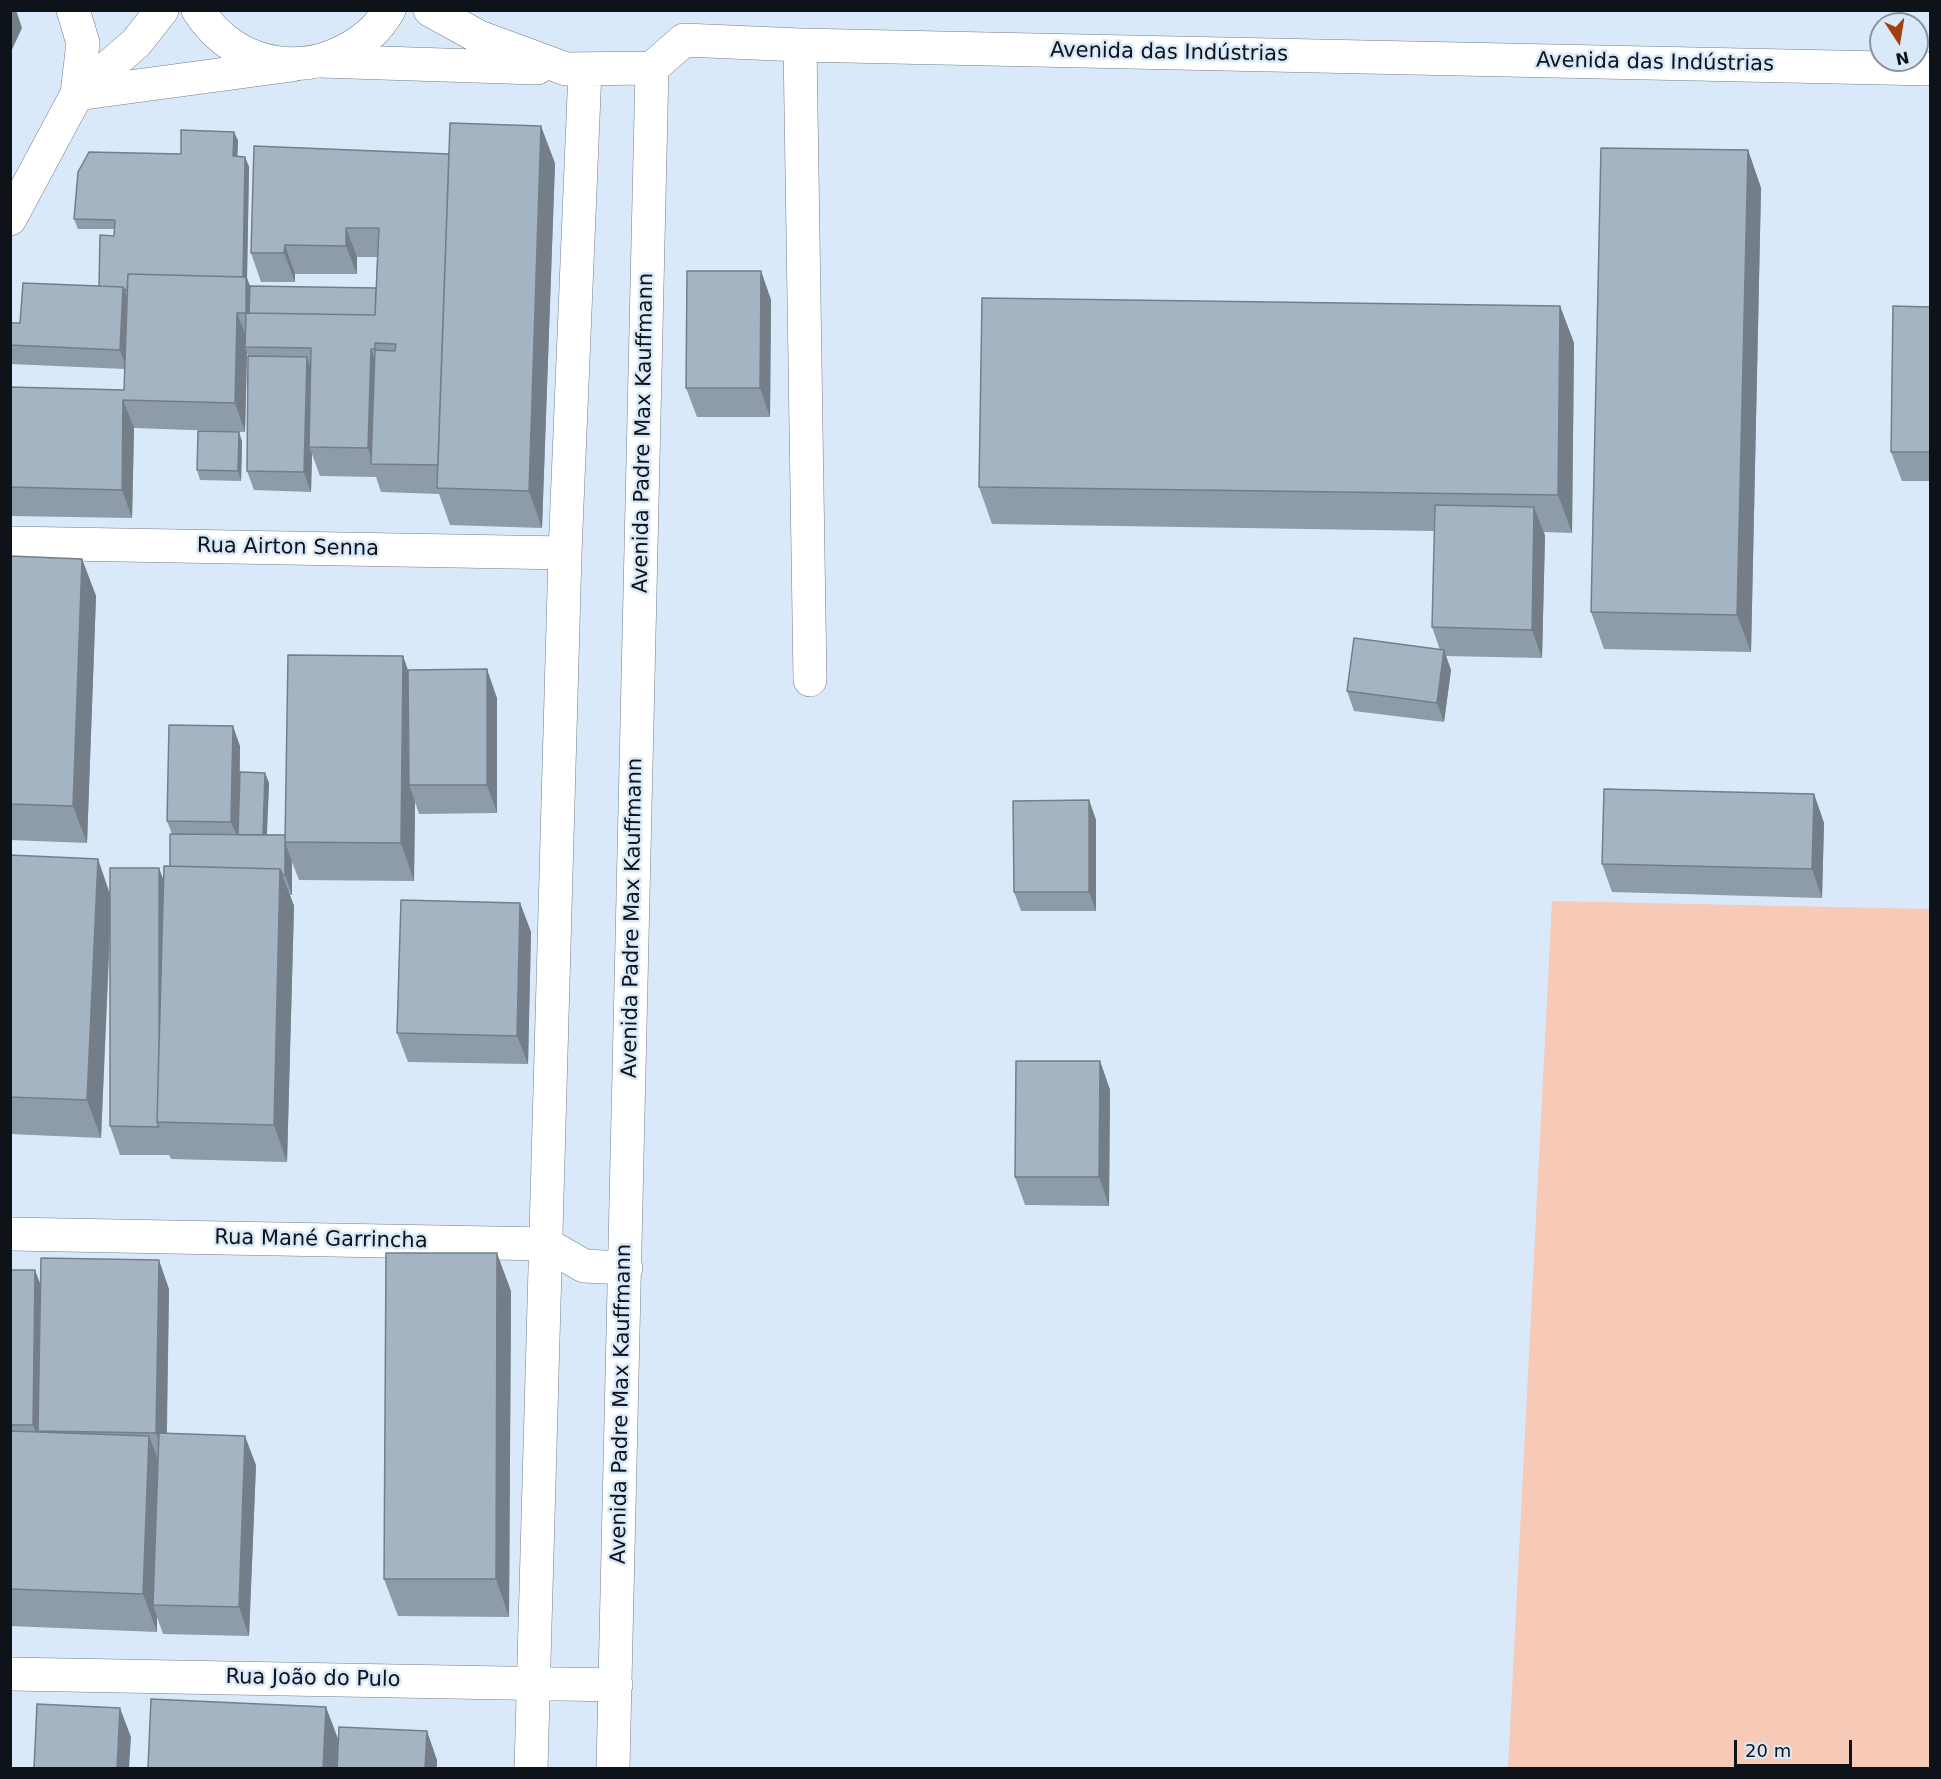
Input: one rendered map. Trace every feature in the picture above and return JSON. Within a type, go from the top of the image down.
[{"type":"street","points":[[10,219],[76,94],[83,43],[73,10]]},
{"type":"street","points":[[76,94],[136,43],[162,10]]},
{"type":"street","points":[[198,10],[208,26],[234,48],[266,62],[575,70],[652,68]]},
{"type":"street","points":[[76,94],[310,63],[349,50],[374,31],[389,10]]},
{"type":"street","points":[[430,10],[479,37],[575,70]]},
{"type":"street","name":"Avenida das Indústrias","points":[[652,68],[684,40],[800,45],[1930,69]]},
{"type":"street","points":[[800,45],[810,680]]},
{"type":"street","name":"Avenida Padre Max Kauffmann","points":[[613,1768],[652,68]]},
{"type":"street","points":[[531,1768],[565,554],[575,70]]},
{"type":"street","name":"Rua Airton Senna","points":[[10,543],[565,554]]},
{"type":"street","name":"Rua Mané Garrincha","points":[[10,1234],[546,1244],[584,1266],[626,1268]]},
{"type":"street","name":"Rua João do Pulo","points":[[10,1674],[616,1685]]},
{"type":"shaded area","points":[[1552,901],[1930,909],[1930,1768],[1508,1768]]},
{"type":"building","points":[[450,123],[541,126],[529,491],[437,488]]},
{"type":"building","points":[[181,130],[234,132],[233,156],[245,157],[243,277],[128,274],[127,290],[123,287],[99,286],[100,235],[114,236],[115,220],[74,219],[78,172],[89,152],[181,154]]},
{"type":"building","points":[[254,146],[449,154],[438,465],[371,464],[375,350],[395,351],[396,344],[375,343],[375,349],[371,349],[368,448],[309,447],[311,348],[245,347],[246,313],[375,315],[379,228],[346,228],[346,246],[285,245],[284,253],[251,253]]},
{"type":"building","points":[[1601,148],[1748,150],[1737,615],[1591,612]]},
{"type":"building","points":[[687,271],[761,271],[760,388],[686,388]]},
{"type":"building","points":[[128,274],[246,277],[246,313],[237,313],[235,403],[123,400],[122,490],[10,487],[10,387],[124,390]]},
{"type":"building","points":[[23,283],[123,287],[120,350],[10,345],[10,323],[20,323]]},
{"type":"building","points":[[250,286],[376,288],[375,315],[249,313]]},
{"type":"building","points":[[982,298],[1560,306],[1558,495],[979,487]]},
{"type":"building","points":[[1893,306],[1930,307],[1930,452],[1891,452]]},
{"type":"building","points":[[248,356],[307,357],[304,472],[247,471]]},
{"type":"building","points":[[198,431],[239,432],[238,471],[197,470]]},
{"type":"building","points":[[1435,505],[1534,507],[1532,630],[1432,627]]},
{"type":"building","points":[[10,556],[82,559],[73,806],[10,804]]},
{"type":"building","points":[[1354,638],[1444,650],[1437,703],[1347,691]]},
{"type":"building","points":[[288,655],[403,656],[401,843],[285,842]]},
{"type":"building","points":[[487,669],[487,785],[409,785],[408,670]]},
{"type":"building","points":[[169,725],[233,726],[231,822],[167,821]]},
{"type":"building","points":[[240,772],[265,773],[263,835],[238,835]]},
{"type":"building","points":[[1604,789],[1814,794],[1812,869],[1602,864]]},
{"type":"building","points":[[1089,800],[1089,892],[1014,892],[1013,801]]},
{"type":"building","points":[[170,834],[285,835],[285,875],[280,869],[170,866]]},
{"type":"building","points":[[10,855],[98,859],[87,1100],[10,1097]]},
{"type":"building","points":[[164,866],[280,869],[274,1125],[157,1122]]},
{"type":"building","points":[[110,868],[159,868],[157,1122],[159,1127],[110,1126]]},
{"type":"building","points":[[401,900],[520,903],[517,1036],[397,1033]]},
{"type":"building","points":[[1016,1061],[1100,1061],[1099,1177],[1015,1177]]},
{"type":"building","points":[[386,1253],[497,1253],[496,1579],[384,1579]]},
{"type":"building","points":[[41,1258],[159,1260],[156,1433],[38,1431]]},
{"type":"building","points":[[10,1270],[35,1270],[33,1425],[10,1425]]},
{"type":"building","points":[[10,1431],[149,1436],[143,1594],[10,1589]]},
{"type":"building","points":[[159,1433],[245,1436],[239,1607],[153,1605]]},
{"type":"building","points":[[151,1699],[326,1707],[323,1768],[148,1768]]},
{"type":"building","points":[[37,1704],[120,1708],[117,1768],[34,1768]]},
{"type":"building","points":[[339,1727],[427,1731],[425,1768],[337,1768]]}]
